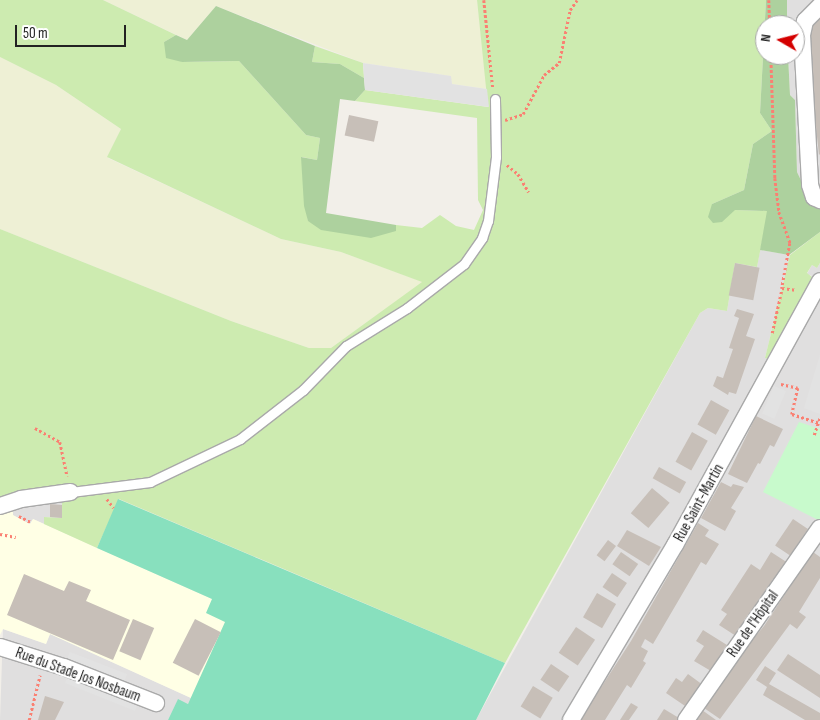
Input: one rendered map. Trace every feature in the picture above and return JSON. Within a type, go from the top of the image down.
[{"type":"street","points":[[820,6],[805,22],[802,35],[810,185],[814,197],[820,200]]},
{"type":"street","name":"Rue Saint-Martin","points":[[571,720],[675,545],[817,287]]},
{"type":"street","points":[[7,510],[21,499],[71,492]]},
{"type":"street","name":"Rue de l'Hôpital","points":[[686,720],[820,528]]},
{"type":"street","name":"Rue du Stade Jos Nosbaum","points":[[0,647],[44,660],[156,703]]},
{"type":"lane","points":[[71,492],[150,482],[240,439],[303,390],[346,346],[443,283],[464,264],[482,238],[488,221],[496,157],[495,99]]},
{"type":"path","points":[[484,0],[495,99]]},
{"type":"path","points":[[496,120],[512,120],[523,114],[544,75],[559,63],[570,10],[577,0]]},
{"type":"path","points":[[769,0],[770,15]]},
{"type":"path","points":[[771,65],[775,178],[779,212],[790,243],[782,288],[817,287]]},
{"type":"path","points":[[496,157],[518,174],[530,192]]},
{"type":"path","points":[[767,380],[798,388],[792,414],[819,423]]},
{"type":"path","points":[[814,435],[820,418]]},
{"type":"path","points":[[35,428],[60,442],[71,492]]},
{"type":"path","points":[[7,510],[31,522]]},
{"type":"path","points":[[0,534],[16,537]]},
{"type":"path","points":[[29,720],[44,660]]},
{"type":"shaded area","points":[[103,0],[477,0],[487,89],[452,84],[450,76],[363,63],[216,6],[187,40]]},
{"type":"shaded area","points":[[787,0],[820,0],[820,205],[808,195],[797,172],[795,100],[790,95],[788,65],[805,65],[805,15],[787,15]]},
{"type":"shaded area","points":[[0,57],[56,85],[121,129],[108,158],[281,239],[341,252],[423,282],[331,348],[309,348],[231,321],[0,229]]},
{"type":"shaded area","points":[[363,63],[451,76],[452,84],[487,89],[489,107],[365,90]]},
{"type":"shaded area","points":[[760,250],[790,255],[765,358],[812,276],[807,274],[812,265],[817,268],[820,263],[820,720],[476,720],[700,313],[708,308],[727,311],[735,263],[757,267]]},
{"type":"shaded area","points":[[820,355],[820,414],[804,408]]},
{"type":"shaded area","points":[[774,386],[786,391],[774,419],[762,414]]},
{"type":"shaded area","points":[[0,499],[62,501],[62,518],[45,517],[44,524],[33,519],[30,524],[12,515]]},
{"type":"shaded area","points":[[13,509],[13,515],[30,524],[33,519],[212,599],[226,622],[191,698],[50,634],[46,644],[3,629],[0,635],[0,513]]},
{"type":"shaded area","points":[[3,629],[46,644],[50,634],[191,698],[188,704],[178,700],[168,720],[0,720]]},
{"type":"shaded area","points":[[70,652],[127,674],[121,689],[140,697],[135,711],[65,683],[70,670],[64,667]]},
{"type":"green space","points":[[0,0],[103,0],[176,35],[164,42],[182,62],[239,61],[306,135],[320,138],[317,160],[302,157],[308,221],[395,231],[396,225],[422,228],[440,215],[456,226],[474,230],[483,210],[478,200],[477,118],[355,101],[365,90],[488,107],[477,0],[766,0],[765,15],[755,15],[755,65],[763,65],[760,113],[772,131],[753,144],[744,190],[712,204],[735,210],[768,211],[757,267],[735,263],[727,311],[708,308],[700,313],[505,663],[119,499],[97,548],[44,524],[44,517],[62,518],[62,501],[0,499],[0,229],[231,321],[309,348],[331,348],[422,282],[341,252],[281,239],[107,157],[121,129],[56,85],[0,57]]},
{"type":"green space","points":[[766,0],[787,0],[787,15],[765,15]]},
{"type":"green space","points":[[216,6],[315,46],[312,62],[340,64],[364,78],[365,90],[355,101],[340,99],[326,213],[396,225],[396,231],[371,238],[321,230],[308,221],[304,206],[301,157],[317,160],[320,138],[306,135],[239,61],[182,62],[166,58],[164,42],[176,35],[187,40]]},
{"type":"green space","points":[[315,46],[363,63],[364,78],[340,64],[312,62]]},
{"type":"green space","points":[[763,65],[788,65],[790,95],[795,100],[797,172],[808,195],[820,205],[820,232],[789,255],[760,250],[767,211],[735,210],[722,222],[713,223],[708,217],[712,204],[744,190],[753,144],[772,131],[760,113]]},
{"type":"green space","points":[[820,232],[820,263],[817,268],[812,265],[807,273],[812,277],[769,359],[765,358],[790,255]]},
{"type":"green space","points":[[799,422],[820,429],[820,521],[763,492]]},
{"type":"green space","points":[[118,499],[505,663],[476,720],[168,720],[178,699],[188,704],[225,622],[206,613],[212,599],[97,548]]},
{"type":"building","points":[[820,19],[819,155],[810,70],[813,70],[809,24]]},
{"type":"building","points":[[349,115],[378,121],[374,142],[345,136]]},
{"type":"building","points":[[735,263],[760,268],[753,300],[729,295]]},
{"type":"building","points":[[737,309],[754,314],[746,336],[755,339],[736,394],[729,392],[728,395],[713,386],[717,376],[723,378],[733,349],[729,348],[739,318],[734,316]]},
{"type":"building","points":[[711,400],[729,410],[716,435],[697,424]]},
{"type":"building","points":[[756,416],[783,429],[774,447],[770,445],[747,483],[728,474]]},
{"type":"building","points":[[692,432],[708,441],[691,470],[676,462]]},
{"type":"building","points":[[659,467],[686,482],[680,493],[653,478]]},
{"type":"building","points":[[721,482],[731,487],[733,484],[744,487],[731,508],[736,511],[725,531],[701,518]]},
{"type":"building","points":[[652,488],[670,503],[648,528],[631,513]]},
{"type":"building","points":[[50,504],[62,505],[62,518],[50,517]]},
{"type":"building","points":[[793,519],[808,529],[790,556],[775,546]]},
{"type":"building","points":[[698,523],[709,530],[705,536],[719,544],[706,565],[701,562],[653,644],[645,639],[641,647],[648,651],[643,661],[646,663],[631,688],[627,685],[605,720],[580,720],[631,641]]},
{"type":"building","points":[[627,530],[661,547],[649,566],[617,546]]},
{"type":"building","points":[[608,540],[616,546],[605,561],[597,555]]},
{"type":"building","points":[[621,552],[638,564],[630,576],[612,564]]},
{"type":"building","points":[[771,552],[788,563],[776,581],[773,579],[736,636],[719,625],[727,614],[721,610],[751,564],[760,570]]},
{"type":"building","points":[[813,552],[820,557],[820,578],[799,612],[806,617],[797,629],[790,624],[720,719],[704,708],[742,652],[764,626]]},
{"type":"building","points":[[612,573],[627,583],[617,597],[602,587]]},
{"type":"building","points":[[24,574],[64,591],[69,581],[91,590],[86,601],[130,620],[113,660],[7,615]]},
{"type":"building","points":[[597,593],[616,604],[602,628],[583,617]]},
{"type":"building","points":[[133,619],[154,628],[140,660],[119,651]]},
{"type":"building","points":[[195,619],[221,632],[199,676],[173,663]]},
{"type":"building","points":[[576,627],[595,640],[578,666],[559,653]]},
{"type":"building","points":[[703,630],[727,645],[711,671],[694,661],[704,646],[696,641]]},
{"type":"building","points":[[788,654],[820,675],[820,698],[777,670]]},
{"type":"building","points":[[551,664],[569,676],[559,692],[540,680]]},
{"type":"building","points":[[765,666],[776,673],[769,684],[820,713],[820,720],[805,720],[763,695],[767,687],[756,680]]},
{"type":"building","points":[[688,674],[703,685],[688,708],[666,693],[676,678],[682,682]]},
{"type":"building","points":[[533,686],[553,698],[540,718],[521,707]]},
{"type":"building","points":[[45,696],[64,702],[55,720],[38,720]]},
{"type":"building","points":[[631,703],[638,707],[629,720],[620,720]]},
{"type":"building","points":[[664,709],[679,718],[678,720],[657,720]]},
{"type":"building","points":[[702,710],[716,720],[694,720]]}]
